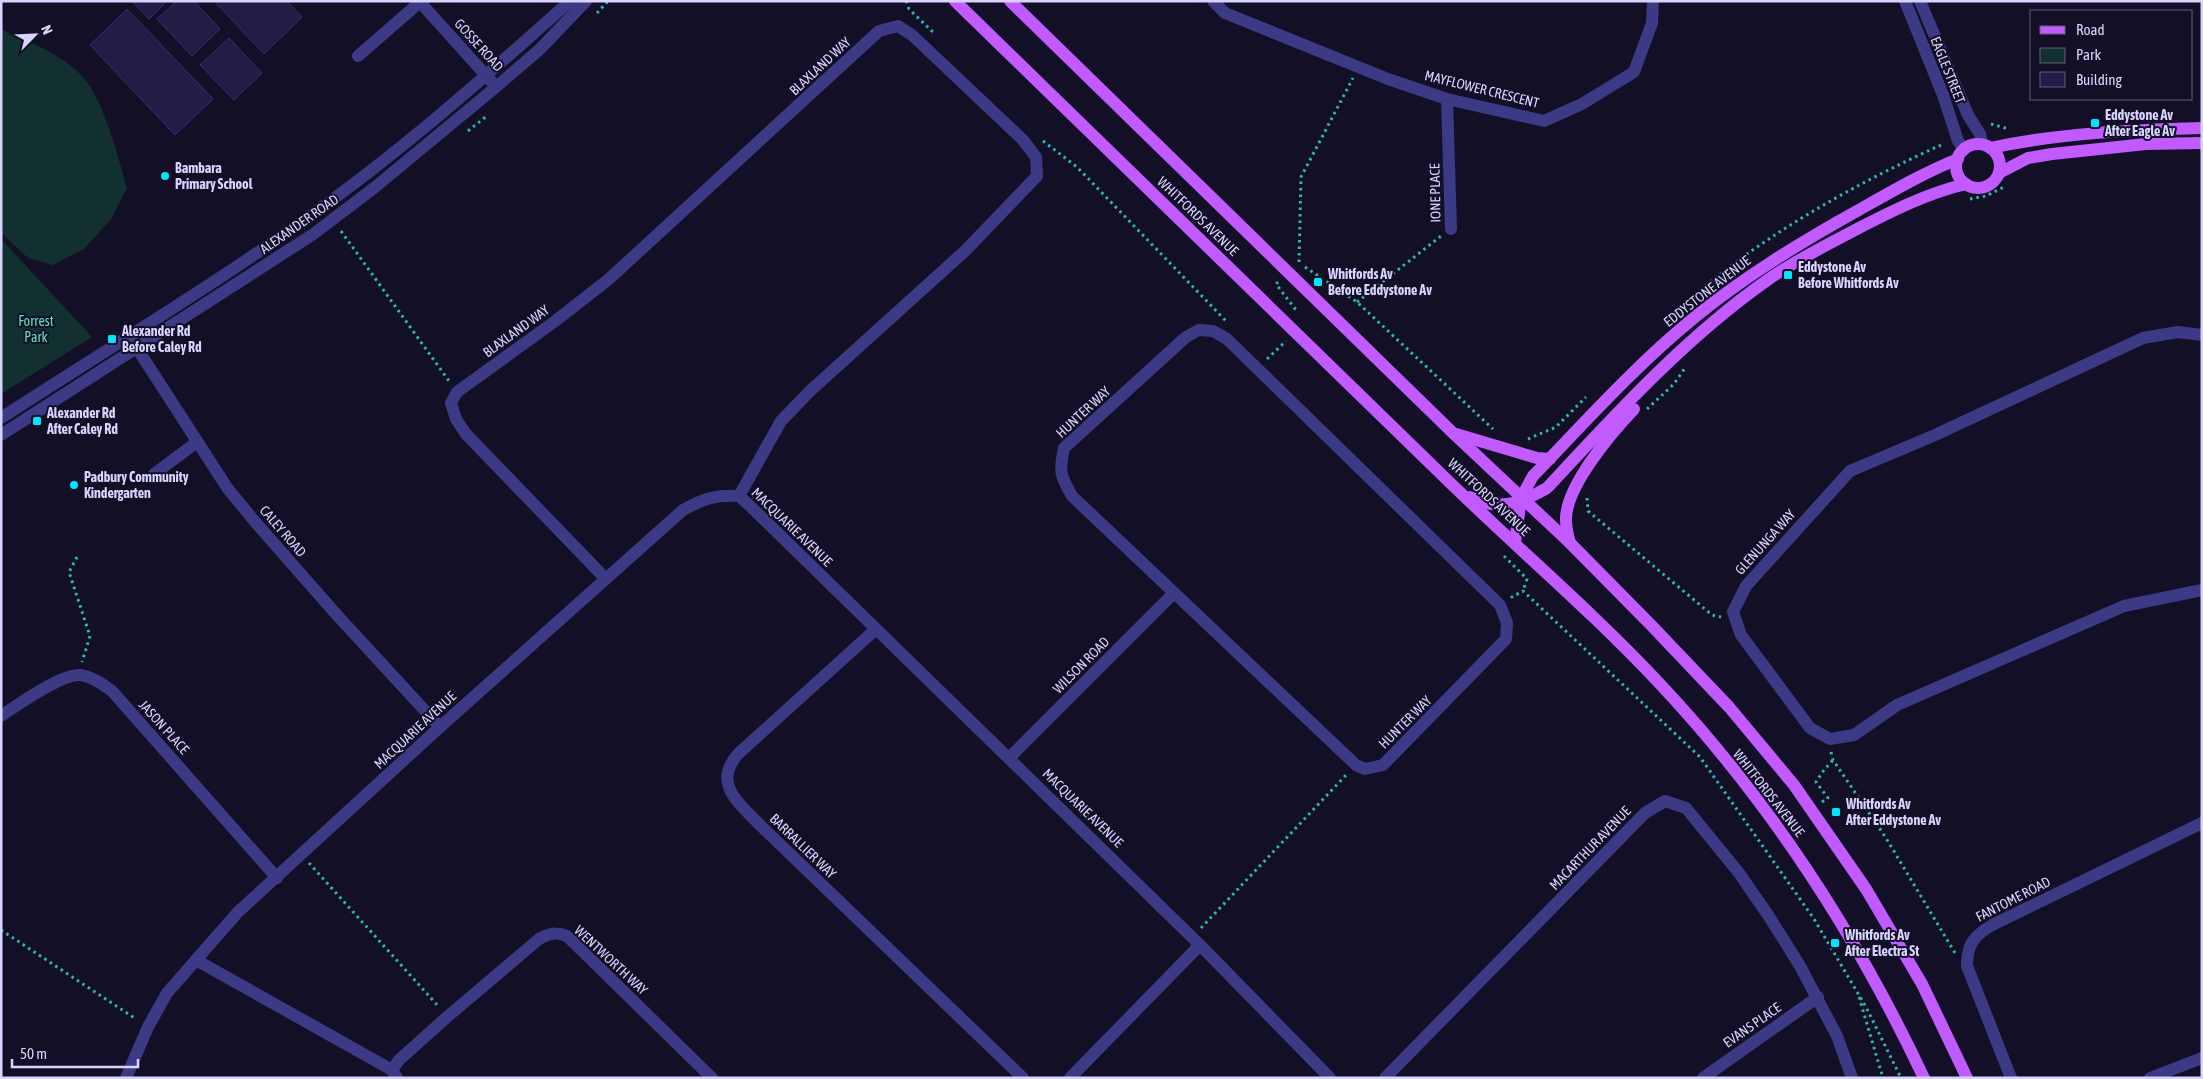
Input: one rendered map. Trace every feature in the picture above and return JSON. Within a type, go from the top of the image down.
[{"type":"main road","name":"WHITFORDS AVENUE","points":[[955,1],[1457,490],[1515,542],[1663,687],[1742,780],[1782,833],[1868,967],[1924,1078]]},
{"type":"main road","name":"WHITFORDS AVENUE","points":[[1010,1],[1522,500],[1570,543],[1729,707],[1794,785],[1866,889],[1922,984],[1967,1078]]},
{"type":"main road","points":[[1986,146],[1999,159],[1999,173],[1994,182],[1986,187],[1975,188],[1966,184],[1958,175],[1961,154],[1970,146],[1986,146],[2086,134],[2202,128]]},
{"type":"main road","points":[[1999,173],[2028,158],[2052,154],[2146,144],[2202,143]]},
{"type":"main road","name":"EDDYSTONE AVENUE","points":[[1515,542],[1522,500],[1533,476],[1659,348],[1695,316],[1767,264],[1838,222],[1961,154]]},
{"type":"main road","name":"EDDYSTONE AVENUE","points":[[1457,490],[1478,501],[1502,505],[1522,500],[1547,488],[1677,353],[1739,300],[1800,260],[1904,206],[1935,192],[1966,184]]},
{"type":"main road","points":[[1570,543],[1566,518],[1582,476],[1596,452],[1676,364],[1677,353]]},
{"type":"main road","points":[[1453,433],[1537,458],[1550,459]]},
{"type":"street","name":"GOSSE ROAD","points":[[419,1],[496,87]]},
{"type":"street","points":[[358,56],[419,1]]},
{"type":"street","name":"ALEXANDER ROAD","points":[[1,418],[269,245],[333,200],[486,75],[570,1]]},
{"type":"street","name":"ALEXANDER ROAD","points":[[1,435],[312,235],[374,188],[496,87],[539,50],[586,1]]},
{"type":"street","name":"MAYFLOWER CRESCENT","points":[[1214,1],[1225,13],[1359,67],[1447,99],[1544,121],[1582,104],[1634,72],[1652,23],[1653,1]]},
{"type":"street","name":"EAGLE STREET","points":[[1905,1],[1943,95],[1961,154]]},
{"type":"street","name":"EAGLE STREET","points":[[1920,1],[1968,115],[1986,146]]},
{"type":"street","name":"BLAXLAND WAY","points":[[457,392],[554,322],[609,279],[879,31],[898,26],[912,35],[1023,140],[1036,157],[1037,176],[966,250],[810,391],[787,415],[739,496]]},
{"type":"street","name":"IONE PLACE","points":[[1447,99],[1451,229]]},
{"type":"street","name":"HUNTER WAY","points":[[1199,330],[1212,330],[1227,340],[1478,582],[1500,605],[1507,623],[1506,639],[1392,756],[1382,765],[1365,769],[1356,765],[1173,594],[1072,496],[1060,469],[1064,448],[1186,337],[1199,330]]},
{"type":"street","name":"GLENUNGA WAY","points":[[1736,620],[1733,612],[1746,586],[1850,471],[2143,338],[2178,332],[2202,335]]},
{"type":"street","name":"CALEY ROAD","points":[[129,336],[228,489],[256,523],[440,727]]},
{"type":"street","points":[[457,392],[451,403],[456,419],[466,434],[605,578]]},
{"type":"street","points":[[154,474],[197,442]]},
{"type":"street","name":"MACQUARIE AVENUE","points":[[126,1078],[148,1027],[167,993],[238,912],[440,727],[683,510],[702,499],[718,495],[739,496],[1196,941],[1330,1078]]},
{"type":"street","points":[[1736,620],[1741,635],[1810,728],[1830,739],[1854,735],[1897,705],[2124,606],[2202,590]]},
{"type":"street","name":"WILSON ROAD","points":[[1009,758],[1173,594]]},
{"type":"street","name":"BARRALLIER WAY","points":[[876,630],[728,765],[727,781],[731,795],[1023,1078]]},
{"type":"street","points":[[1,716],[56,681],[78,675]]},
{"type":"street","name":"JASON PLACE","points":[[78,675],[94,678],[112,691],[277,878]]},
{"type":"street","name":"MACARTHUR AVENUE","points":[[1385,1078],[1645,813],[1666,801],[1686,808],[1740,873],[1818,997],[1837,1036],[1852,1078]]},
{"type":"street","name":"FANTOME ROAD","points":[[1967,966],[1967,954],[1970,943],[1978,934],[1992,924],[2202,823]]},
{"type":"street","name":"WENTWORTH WAY","points":[[196,960],[394,1074],[399,1060],[447,1017],[539,939],[547,934],[558,933],[567,936],[712,1078]]},
{"type":"street","points":[[1070,1078],[1196,941]]},
{"type":"street","points":[[1967,966],[2011,1078]]},
{"type":"street","name":"EVANS PLACE","points":[[1703,1078],[1818,997]]},
{"type":"street","points":[[2150,1078],[2202,1058]]},
{"type":"path","points":[[906,1],[909,9],[936,35]]},
{"type":"path","points":[[1359,67],[1301,177],[1299,262],[1358,302],[1495,432]]},
{"type":"path","points":[[1036,136],[1077,167],[1230,325]]},
{"type":"path","points":[[1966,200],[1986,196],[2008,184]]},
{"type":"path","name":"IONE PLACE","points":[[1358,302],[1451,229]]},
{"type":"path","points":[[340,231],[457,392]]},
{"type":"path","points":[[1265,361],[1270,366]]},
{"type":"path","points":[[1644,414],[1674,384],[1690,362]]},
{"type":"path","points":[[1588,489],[1588,511],[1712,614],[1736,620]]},
{"type":"path","points":[[1504,556],[1527,579],[1523,591],[1512,597],[1505,590]]},
{"type":"path","points":[[77,557],[69,572],[90,636],[78,675]]},
{"type":"path","points":[[1523,591],[1700,757],[1814,919],[1856,990],[1901,1078]]},
{"type":"path","points":[[1824,735],[1833,760],[1895,853],[1954,952],[1967,966]]},
{"type":"path","points":[[1196,941],[1356,765]]},
{"type":"path","points":[[302,855],[447,1017]]},
{"type":"path","points":[[1,930],[148,1027]]},
{"type":"path","points":[[1856,990],[1883,1078]]},
{"type":"green space","points":[[1,29],[61,59],[87,81],[102,109],[127,188],[111,219],[84,249],[53,265],[28,258],[1,233]]},
{"type":"green space","name":"Forrest Park","points":[[1,239],[92,337],[1,394]]},
{"type":"building","points":[[132,1],[167,1],[149,19]]},
{"type":"building","points":[[177,1],[194,1],[220,29],[192,56],[157,19]]},
{"type":"building","points":[[214,1],[287,1],[302,17],[264,54]]},
{"type":"building","points":[[127,9],[213,99],[175,135],[90,45]]},
{"type":"building","points":[[229,38],[262,73],[234,100],[200,65]]},
{"type":"place","name":"Eddystone Av After Eagle Av","points":[[2095,123]]},
{"type":"place","name":"Bambara Primary School","points":[[165,176]]},
{"type":"place","name":"Eddystone Av Before Whitfords Av","points":[[1788,275]]},
{"type":"place","name":"Whitfords Av Before Eddystone Av","points":[[1318,282]]},
{"type":"place","name":"Alexander Rd Before Caley Rd","points":[[112,339]]},
{"type":"place","name":"Alexander Rd After Caley Rd","points":[[37,421]]},
{"type":"place","name":"Padbury Community Kindergarten","points":[[74,485]]},
{"type":"place","name":"Whitfords Av After Eddystone Av","points":[[1836,812]]},
{"type":"place","name":"Whitfords Av After Electra St","points":[[1835,943]]}]
